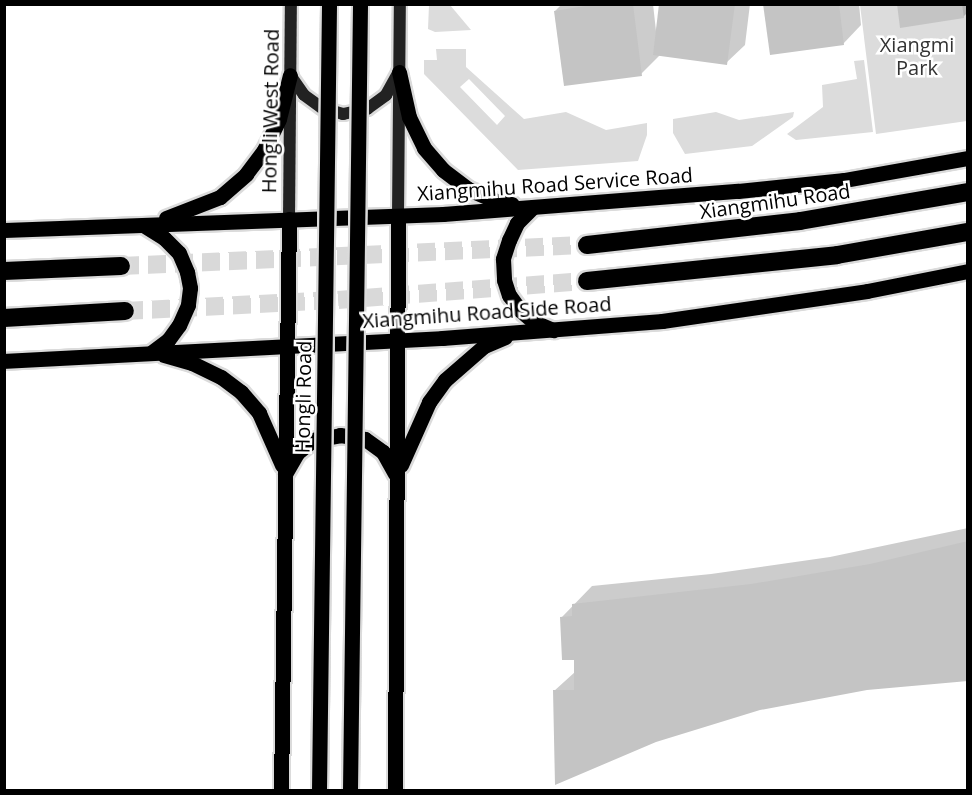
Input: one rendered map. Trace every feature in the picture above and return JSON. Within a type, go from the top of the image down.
[{"type":"highway","name":"Xiangmihu Road","points":[[587,245],[800,221],[968,192]]},
{"type":"highway","points":[[588,281],[837,255],[968,232]]},
{"type":"highway","points":[[4,271],[122,266]]},
{"type":"highway","points":[[4,318],[125,311]]},
{"type":"main road","name":"Hongli West Road","points":[[289,219],[291,4]]},
{"type":"main road","name":"Hongli Road","points":[[319,790],[329,4]]},
{"type":"main road","points":[[350,790],[360,4]]},
{"type":"main road","points":[[395,790],[400,4]]},
{"type":"main road","points":[[290,75],[304,95],[322,108],[343,114],[367,109],[386,94],[399,72]]},
{"type":"main road","points":[[399,72],[409,117],[424,148],[443,170],[468,189],[496,201],[533,207]]},
{"type":"main road","points":[[4,231],[142,225],[187,212],[220,197],[246,174],[264,150],[279,118],[290,75]]},
{"type":"main road","name":"Xiangmihu Road Service Road","points":[[142,225],[398,216],[533,207],[844,180],[968,158]]},
{"type":"main road","points":[[533,207],[517,223],[509,240],[503,259],[504,280],[509,295],[520,310],[534,321],[554,331]]},
{"type":"main road","name":"Hongli Road","points":[[281,790],[289,219]]},
{"type":"main road","points":[[142,225],[164,238],[179,253],[187,272],[190,288],[188,305],[179,326],[168,340],[152,352]]},
{"type":"main road","name":"Xiangmihu Road Side Road","points":[[4,361],[554,331],[662,321],[759,309],[968,271]]},
{"type":"main road","points":[[397,476],[414,432],[429,402],[445,380],[484,346],[513,333]]},
{"type":"main road","points":[[152,352],[192,363],[221,377],[241,392],[259,413],[273,438],[285,474]]},
{"type":"main road","points":[[285,474],[297,453],[313,440],[340,435],[365,440],[383,452],[397,476]]},
{"type":"green space","points":[[429,5],[450,5],[471,30],[435,32],[428,29]]},
{"type":"green space","name":"Xiangmi Park","points":[[860,5],[967,5],[967,121],[876,134]]},
{"type":"green space","points":[[436,49],[466,49],[466,67],[524,119],[566,112],[606,130],[647,123],[647,135],[638,161],[518,170],[424,74],[424,60],[437,60]],"holes":[[[469,79],[505,116],[497,125],[460,87]]]},
{"type":"green space","points":[[864,60],[873,132],[796,140],[787,134],[823,107],[822,85],[857,79],[854,61]]},
{"type":"green space","points":[[716,112],[739,120],[794,112],[793,117],[752,146],[685,154],[673,133],[673,119]]},
{"type":"building","points":[[598,4],[633,4],[642,76],[564,86],[554,11]]},
{"type":"building","points":[[659,4],[735,4],[727,65],[653,55]]},
{"type":"building","points":[[763,4],[839,4],[844,45],[770,55]]},
{"type":"building","points":[[897,4],[962,4],[964,18],[900,28]]},
{"type":"building","points":[[968,541],[968,681],[867,690],[760,710],[656,742],[555,785],[553,690],[574,690],[574,660],[562,660],[560,617],[572,616],[572,604],[751,584],[870,564]]},
{"type":"tunnel","points":[[121,266],[587,245]]},
{"type":"tunnel","points":[[125,311],[338,300],[587,281]]}]
